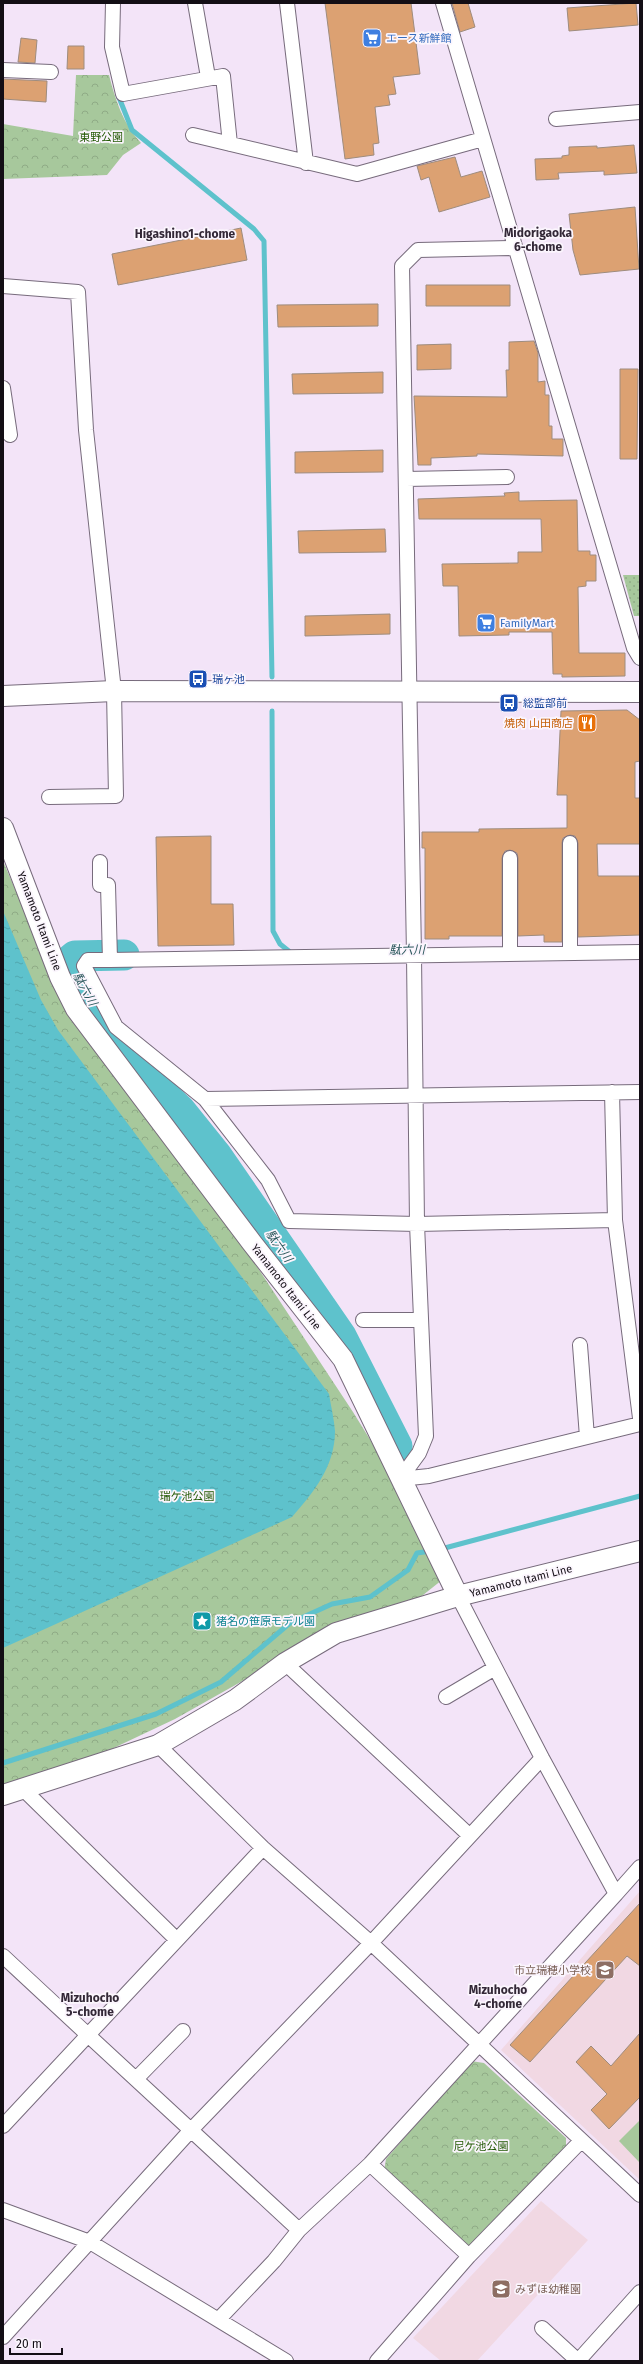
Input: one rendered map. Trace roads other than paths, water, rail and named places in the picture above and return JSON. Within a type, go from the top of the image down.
[{"type":"street","points":[[113,3],[112,47],[123,94],[208,77],[223,76],[230,144]]},
{"type":"street","points":[[195,3],[208,77]]},
{"type":"street","points":[[287,3],[306,163]]},
{"type":"street","points":[[443,3],[634,648],[640,658]]},
{"type":"street","points":[[3,70],[51,72]]},
{"type":"street","points":[[556,119],[640,112]]},
{"type":"street","points":[[193,136],[357,174],[483,139]]},
{"type":"street","points":[[400,1479],[419,1453],[426,1436],[417,1224],[410,692],[402,266],[418,250],[515,248]]},
{"type":"street","points":[[3,286],[78,292],[86,430],[114,691],[116,796],[49,797]]},
{"type":"street","points":[[3,388],[10,435]]},
{"type":"street","points":[[406,479],[485,470],[507,477]]},
{"type":"street","points":[[3,696],[114,691],[640,692]]},
{"type":"street","name":"Yamamoto Itami Line","points":[[3,828],[60,977],[76,1009],[252,1243],[343,1359],[458,1596],[640,1551]]},
{"type":"street","points":[[570,843],[570,947]]},
{"type":"street","points":[[510,858],[510,953]]},
{"type":"street","points":[[100,862],[100,885],[108,885],[110,956]]},
{"type":"street","points":[[615,1220],[417,1224],[289,1221],[268,1180],[205,1099],[116,1027],[84,966],[88,960],[110,956],[414,950],[510,953],[570,947],[640,952]]},
{"type":"street","points":[[612,1092],[615,1220],[640,1418]]},
{"type":"street","points":[[205,1099],[640,1092]]},
{"type":"street","points":[[363,1320],[421,1320]]},
{"type":"street","points":[[580,1345],[587,1437]]},
{"type":"street","points":[[400,1479],[429,1476],[640,1424]]},
{"type":"street","points":[[3,1795],[158,1745],[235,1700],[285,1663],[336,1633],[458,1596],[542,1758],[616,1894]]},
{"type":"street","points":[[285,1663],[469,1835]]},
{"type":"street","points":[[446,1697],[495,1668]]},
{"type":"street","points":[[158,1745],[263,1848],[371,1943],[640,2195]]},
{"type":"street","points":[[3,2337],[191,2130],[371,1943],[469,1835],[542,1758]]},
{"type":"street","points":[[23,1789],[176,1939]]},
{"type":"street","points":[[3,2126],[176,1939],[263,1848]]},
{"type":"street","points":[[219,2319],[274,2261],[299,2230],[370,2164],[640,1867]]},
{"type":"street","points":[[3,1956],[299,2230]]},
{"type":"street","points":[[136,2079],[183,2031]]},
{"type":"street","points":[[377,2361],[468,2256],[581,2141]]},
{"type":"street","points":[[370,2164],[468,2256]]},
{"type":"street","points":[[3,2210],[90,2242],[286,2361]]},
{"type":"street","points":[[542,2328],[578,2361],[640,2292]]},
{"type":"water","name":"瑞ケ池公園","points":[[3,911],[41,1000],[58,1030],[329,1394],[335,1431],[331,1456],[322,1478],[292,1517],[3,1648]]},
{"type":"waterway","points":[[118,95],[132,130],[254,229],[264,241],[272,677]]},
{"type":"waterway","points":[[272,711],[273,931],[280,944],[290,952]]},
{"type":"waterway","name":"駄六川","points":[[124,955],[75,956],[69,961],[95,1011],[122,1055],[180,1110],[217,1156],[341,1336],[397,1446]]},
{"type":"waterway","points":[[397,1446],[407,1468]]},
{"type":"waterway","points":[[441,1549],[640,1496]]},
{"type":"waterway","points":[[3,1763],[156,1714],[221,1682],[290,1623],[332,1604],[370,1597],[408,1570],[417,1553],[431,1551]]},
{"type":"place","name":"エース新鮮館","points":[[372,38]]},
{"type":"place","name":"FamilyMart","points":[[486,623]]},
{"type":"place","name":"瑞ヶ池","points":[[198,679]]},
{"type":"place","name":"総監部前","points":[[509,703]]},
{"type":"place","name":"焼肉 山田商店","points":[[587,723]]},
{"type":"place","name":"猪名の笹原モデル園","points":[[202,1621]]},
{"type":"place","name":"市立瑞穂小学校","points":[[605,1970]]},
{"type":"place","name":"みずほ幼稚園","points":[[501,2289]]},
{"type":"district","name":"Higashino1-chome","points":[[185,234]]},
{"type":"district","name":"Midorigaoka 6-chome","points":[[538,240]]},
{"type":"district","name":"Mizuhocho 4-chome","points":[[498,1997]]},
{"type":"district","name":"Mizuhocho 5-chome","points":[[90,2005]]},
{"type":"park label","name":"東野公園","points":[[101,137]]},
{"type":"park label","name":"尼ケ池公園","points":[[481,2146]]}]
